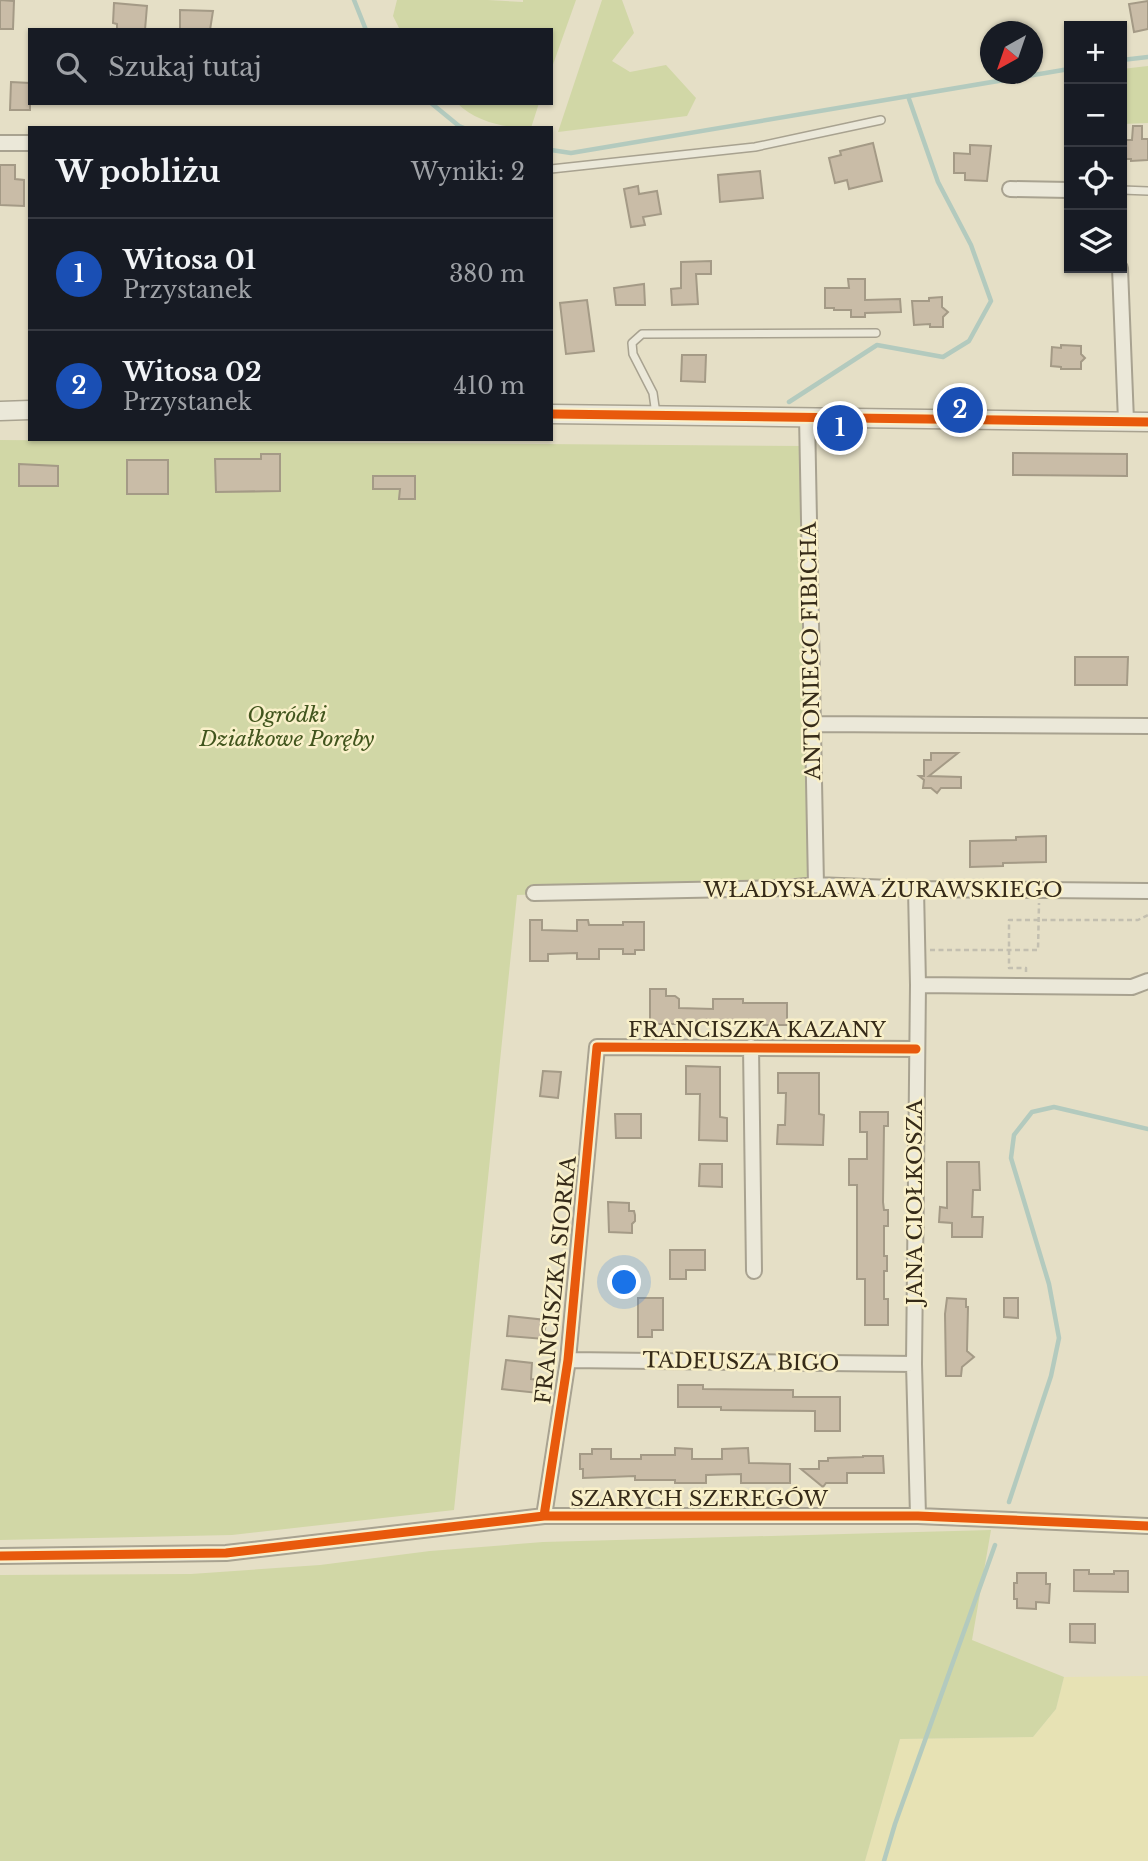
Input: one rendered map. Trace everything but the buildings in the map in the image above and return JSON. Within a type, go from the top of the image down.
[{"type":"street","points":[[0,143],[28,143]]},
{"type":"street","points":[[1010,189],[1064,190]]},
{"type":"street","points":[[1119,273],[1126,422]]},
{"type":"street","points":[[0,411],[28,410]]},
{"type":"street","points":[[553,414],[1148,422]]},
{"type":"street","name":"ANTONIEGO FIBICHA","points":[[807,416],[816,885]]},
{"type":"street","points":[[813,724],[1148,726]]},
{"type":"street","name":"WŁADYSŁAWA ŻURAWSKIEGO","points":[[534,893],[786,888],[816,885],[1148,891]]},
{"type":"street","name":"JANA CIOŁKOSZA","points":[[916,888],[918,985],[914,1364],[918,1516]]},
{"type":"street","points":[[918,985],[1132,987],[1148,981]]},
{"type":"street","name":"FRANCISZKA KAZANY","points":[[597,1047],[916,1049]]},
{"type":"street","name":"FRANCISZKA SIORKA","points":[[544,1516],[568,1360],[597,1047]]},
{"type":"street","points":[[751,1047],[754,1271]]},
{"type":"street","name":"TADEUSZA BIGO","points":[[568,1360],[914,1364]]},
{"type":"street","name":"SZARYCH SZEREGÓW","points":[[0,1556],[226,1553],[544,1516],[918,1516],[1148,1526]]},
{"type":"lane","points":[[553,169],[755,147],[881,120]]},
{"type":"lane","points":[[1127,190],[1148,191]]},
{"type":"lane","points":[[656,415],[653,393],[633,354],[632,343],[642,334],[876,333]]},
{"type":"path","points":[[916,950],[1038,950],[1039,890]]},
{"type":"path","points":[[1026,985],[1026,968],[1009,968],[1009,920],[1138,920],[1148,915]]},
{"type":"shaded area","points":[[1148,1676],[1148,1861],[865,1861],[900,1739],[1033,1737],[1056,1709],[1064,1677]]},
{"type":"green space","points":[[397,0],[576,0],[553,64],[553,28],[399,28],[393,16]]},
{"type":"green space","points":[[602,0],[622,0],[634,33],[612,61],[630,72],[666,65],[696,98],[687,116],[558,132]]},
{"type":"green space","points":[[1148,66],[1148,123],[1127,124],[1127,68]]},
{"type":"green space","points":[[459,105],[538,105],[532,126],[491,123]]},
{"type":"green space","name":"Ogródki Działkowe Poręby","points":[[0,440],[807,446],[816,885],[517,895],[454,1510],[232,1535],[0,1540]]},
{"type":"green space","points":[[991,1530],[972,1640],[1064,1677],[1056,1709],[1033,1737],[900,1739],[865,1861],[0,1861],[0,1575],[191,1574],[320,1565],[430,1551],[543,1542]]},
{"type":"waterway","points":[[354,0],[365,28]]},
{"type":"waterway","points":[[1127,59],[1148,57]]},
{"type":"waterway","points":[[553,150],[571,153],[1064,70]]},
{"type":"waterway","points":[[789,402],[877,345],[943,357],[969,341],[991,301],[971,245],[938,182],[908,96]]},
{"type":"waterway","points":[[433,105],[459,126]]},
{"type":"waterway","points":[[1009,1502],[1051,1376],[1059,1338],[1049,1284],[1011,1158],[1014,1135],[1032,1112],[1054,1107],[1148,1129]]},
{"type":"waterway","points":[[884,1861],[995,1545]]},
{"type":"cycle path","points":[[553,414],[1148,422]]},
{"type":"cycle path","points":[[544,1516],[568,1360],[597,1047],[916,1049]]},
{"type":"cycle path","points":[[0,1556],[226,1553],[544,1516],[918,1516],[1148,1526]]},
{"type":"place","name":"Witosa 02","points":[[960,410]]},
{"type":"place","name":"Witosa 01","points":[[840,428]]}]
